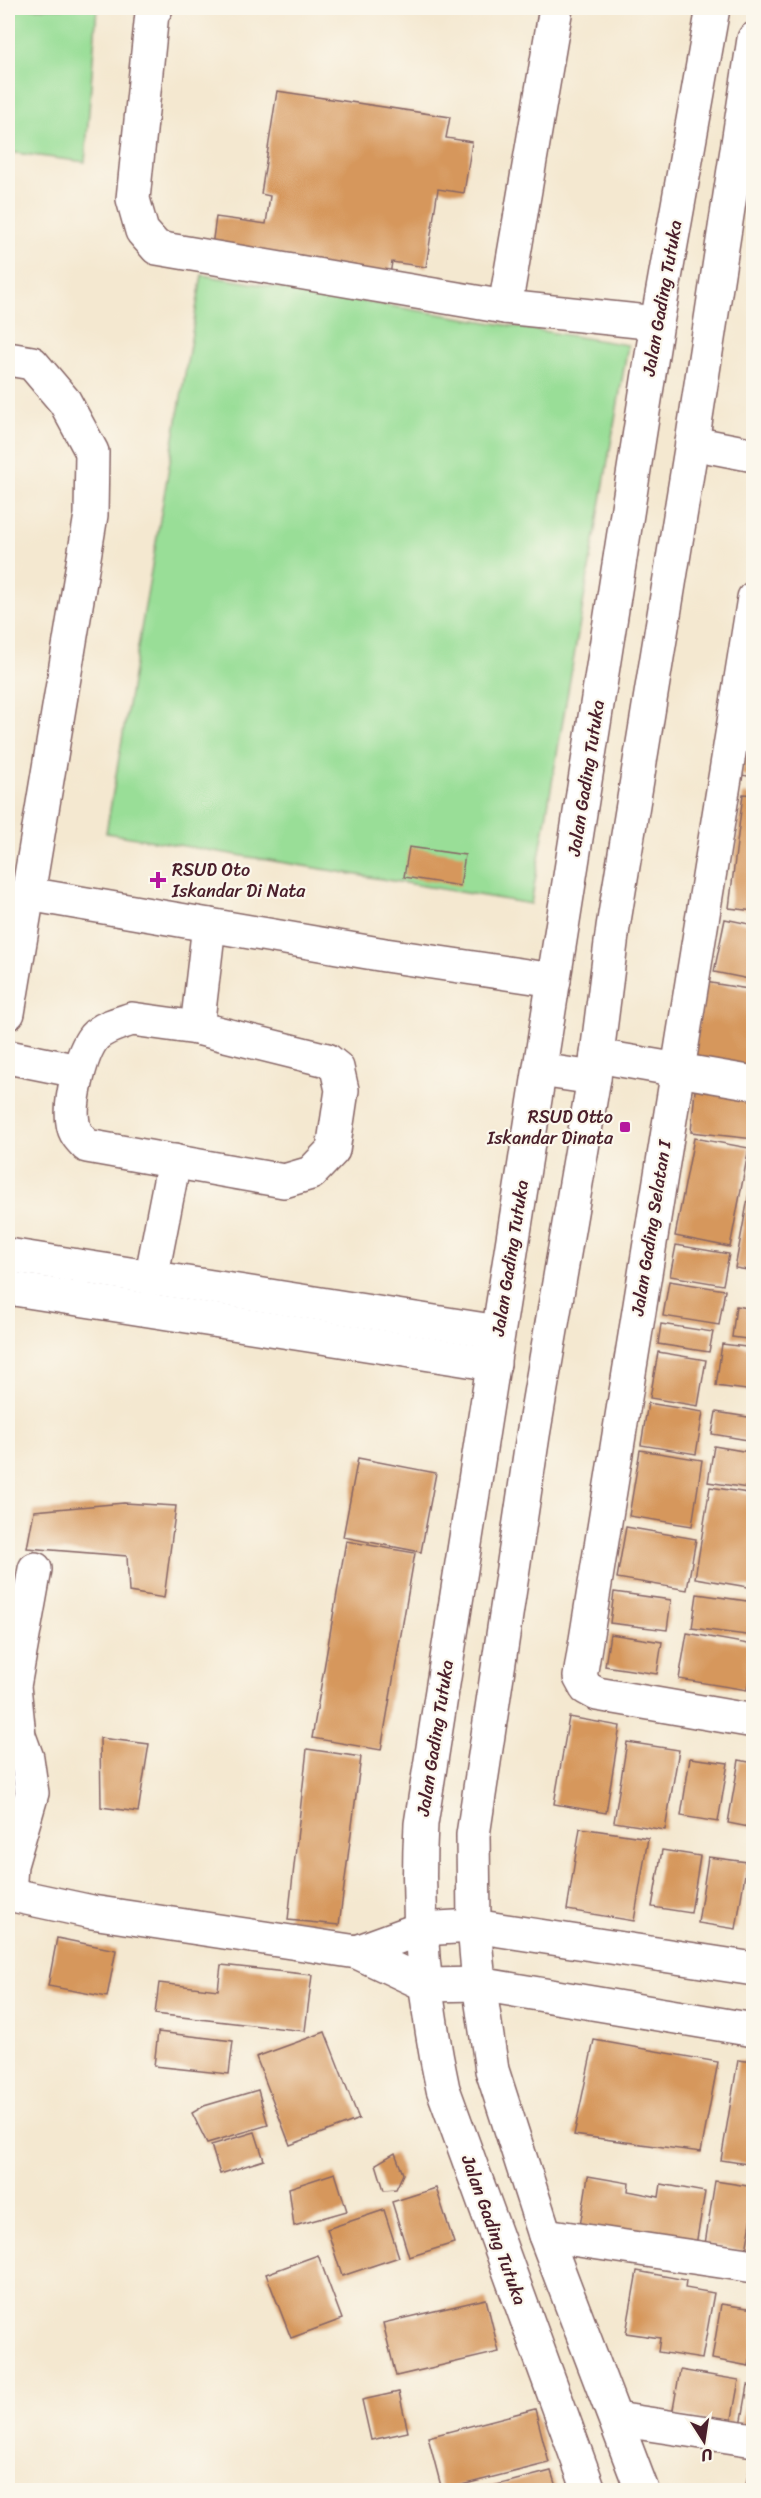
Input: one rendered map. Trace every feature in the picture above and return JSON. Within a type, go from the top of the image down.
[{"type":"main road","points":[[156,8],[152,13],[133,199],[142,231],[157,248],[506,307],[657,324]]},
{"type":"main road","points":[[506,307],[556,8]]},
{"type":"main road","name":"Jalan Gading Tutuka","points":[[589,2490],[443,2089],[435,2052],[420,1929],[418,1877],[421,1824],[498,1332],[657,324],[712,8]]},
{"type":"main road","points":[[642,2490],[545,2235],[492,2070],[479,1984],[474,1926],[473,1835],[533,1435],[596,1067],[613,927],[692,443],[753,39]]},
{"type":"main road","points":[[8,359],[32,363],[65,402],[92,452],[91,515],[8,1013]]},
{"type":"main road","points":[[692,443],[753,455]]},
{"type":"main road","name":"Jalan Gading Selatan I","points":[[753,598],[580,1677],[586,1688],[597,1694],[753,1721]]},
{"type":"main road","points":[[28,894],[385,955],[554,980]]},
{"type":"main road","points":[[197,1028],[209,925]]},
{"type":"main road","points":[[132,1019],[197,1028],[327,1060],[337,1068],[342,1090],[333,1150],[311,1173],[284,1180],[87,1146],[78,1137],[72,1122],[78,1071],[94,1036],[110,1026],[132,1019]]},
{"type":"main road","points":[[8,1058],[78,1071]]},
{"type":"main road","points":[[540,1070],[596,1067],[676,1070],[753,1083]]},
{"type":"main road","points":[[151,1279],[174,1161]]},
{"type":"main road","points":[[8,1255],[333,1308],[498,1332]]},
{"type":"main road","points":[[8,1288],[494,1364]]},
{"type":"main road","points":[[35,1569],[14,1686],[19,1736],[27,1758],[32,1793],[11,1865],[8,1894],[92,1912],[357,1952],[427,1985],[479,1984],[753,2030]]},
{"type":"main road","points":[[357,1952],[420,1929],[474,1926],[753,1969]]},
{"type":"main road","points":[[545,2235],[753,2266]]},
{"type":"main road","points":[[616,2419],[753,2440]]},
{"type":"green space","points":[[8,8],[97,8],[85,162],[8,152]]},
{"type":"green space","points":[[202,275],[628,345],[531,904],[106,833]]},
{"type":"building","points":[[277,91],[450,117],[446,138],[472,142],[464,193],[438,189],[426,267],[392,262],[389,281],[212,246],[216,217],[266,224],[270,196],[261,194]]},
{"type":"building","points":[[752,718],[754,718],[754,777],[741,775]]},
{"type":"building","points":[[743,794],[754,795],[754,911],[729,908]]},
{"type":"building","points":[[409,847],[465,855],[460,886],[404,877]]},
{"type":"building","points":[[725,919],[754,925],[754,980],[714,972]]},
{"type":"building","points":[[705,982],[754,990],[754,1078],[691,1068]]},
{"type":"building","points":[[696,1080],[754,1087],[754,1139],[691,1132]]},
{"type":"building","points":[[694,1138],[749,1148],[730,1247],[675,1236]]},
{"type":"building","points":[[752,1177],[754,1177],[754,1271],[735,1268]]},
{"type":"building","points":[[676,1245],[729,1254],[723,1285],[670,1276]]},
{"type":"building","points":[[669,1281],[725,1290],[719,1325],[663,1316]]},
{"type":"building","points":[[736,1306],[754,1309],[754,1340],[732,1337]]},
{"type":"building","points":[[661,1324],[713,1332],[709,1352],[658,1344]]},
{"type":"building","points":[[722,1344],[754,1348],[754,1391],[716,1386]]},
{"type":"building","points":[[658,1352],[706,1360],[698,1406],[650,1398]]},
{"type":"building","points":[[648,1403],[703,1412],[696,1454],[641,1445]]},
{"type":"building","points":[[716,1412],[754,1418],[754,1441],[712,1434]]},
{"type":"building","points":[[714,1446],[754,1453],[754,1489],[708,1482]]},
{"type":"building","points":[[640,1450],[702,1460],[692,1526],[629,1516]]},
{"type":"building","points":[[358,1458],[436,1473],[421,1552],[343,1537]]},
{"type":"building","points":[[710,1487],[754,1494],[754,1588],[695,1578]]},
{"type":"building","points":[[124,1503],[176,1506],[164,1598],[129,1592],[127,1556],[27,1548],[34,1511]]},
{"type":"building","points":[[626,1527],[696,1539],[687,1590],[617,1578]]},
{"type":"building","points":[[346,1541],[415,1553],[381,1750],[312,1738]]},
{"type":"building","points":[[614,1592],[671,1600],[667,1630],[610,1623]]},
{"type":"building","points":[[697,1594],[754,1602],[754,1636],[692,1628]]},
{"type":"building","points":[[687,1633],[754,1645],[747,1690],[679,1679]]},
{"type":"building","points":[[610,1634],[662,1642],[657,1674],[605,1666]]},
{"type":"building","points":[[569,1717],[620,1726],[606,1813],[554,1804]]},
{"type":"building","points":[[100,1738],[149,1744],[138,1812],[101,1807]]},
{"type":"building","points":[[627,1742],[679,1750],[665,1830],[614,1822]]},
{"type":"building","points":[[307,1749],[361,1757],[339,1925],[288,1920]]},
{"type":"building","points":[[690,1758],[728,1763],[718,1822],[681,1816]]},
{"type":"building","points":[[739,1760],[754,1763],[754,1828],[728,1823]]},
{"type":"building","points":[[8,1770],[18,1771],[9,1823],[8,1822]]},
{"type":"building","points":[[580,1828],[648,1838],[634,1921],[567,1910]]},
{"type":"building","points":[[662,1850],[700,1856],[691,1913],[652,1907]]},
{"type":"building","points":[[708,1857],[747,1862],[736,1929],[698,1923]]},
{"type":"building","points":[[57,1938],[116,1950],[107,1997],[48,1986]]},
{"type":"building","points":[[221,1965],[312,1975],[305,2031],[155,2014],[159,1983],[218,1990]]},
{"type":"building","points":[[158,2032],[233,2041],[229,2074],[154,2066]]},
{"type":"building","points":[[325,2032],[359,2119],[290,2145],[256,2057]]},
{"type":"building","points":[[594,2040],[718,2062],[701,2152],[574,2135]]},
{"type":"building","points":[[738,2060],[754,2062],[754,2165],[721,2160]]},
{"type":"building","points":[[258,2090],[268,2125],[207,2143],[192,2113],[204,2106]]},
{"type":"building","points":[[255,2132],[264,2160],[220,2174],[211,2145]]},
{"type":"building","points":[[395,2153],[403,2174],[396,2189],[384,2190],[376,2164]]},
{"type":"building","points":[[335,2173],[347,2211],[294,2226],[289,2188]]},
{"type":"building","points":[[588,2176],[629,2183],[628,2191],[659,2197],[661,2184],[705,2192],[696,2245],[580,2226]]},
{"type":"building","points":[[715,2181],[754,2187],[754,2205],[746,2251],[705,2244]]},
{"type":"building","points":[[436,2188],[454,2243],[409,2257],[392,2202]]},
{"type":"building","points":[[384,2210],[399,2257],[342,2276],[327,2229]]},
{"type":"building","points":[[318,2255],[342,2319],[291,2338],[266,2274]]},
{"type":"building","points":[[637,2271],[686,2280],[685,2288],[714,2293],[702,2359],[658,2352],[660,2338],[626,2333]]},
{"type":"building","points":[[486,2299],[499,2352],[396,2376],[383,2323]]},
{"type":"building","points":[[721,2304],[754,2309],[754,2337],[749,2366],[712,2359]]},
{"type":"building","points":[[680,2370],[739,2380],[731,2424],[672,2415]]},
{"type":"building","points":[[748,2385],[754,2386],[754,2433],[740,2431]]},
{"type":"building","points":[[399,2392],[408,2432],[371,2440],[362,2400]]},
{"type":"building","points":[[535,2409],[549,2463],[442,2490],[428,2437]]},
{"type":"building","points":[[749,2470],[754,2470],[754,2490],[745,2490]]},
{"type":"building","points":[[551,2471],[557,2490],[478,2490]]},
{"type":"place","name":"RSUD Oto Iskandar Di Nata","points":[[158,880]]},
{"type":"place","name":"RSUD Otto Iskandar Dinata","points":[[625,1127]]}]
